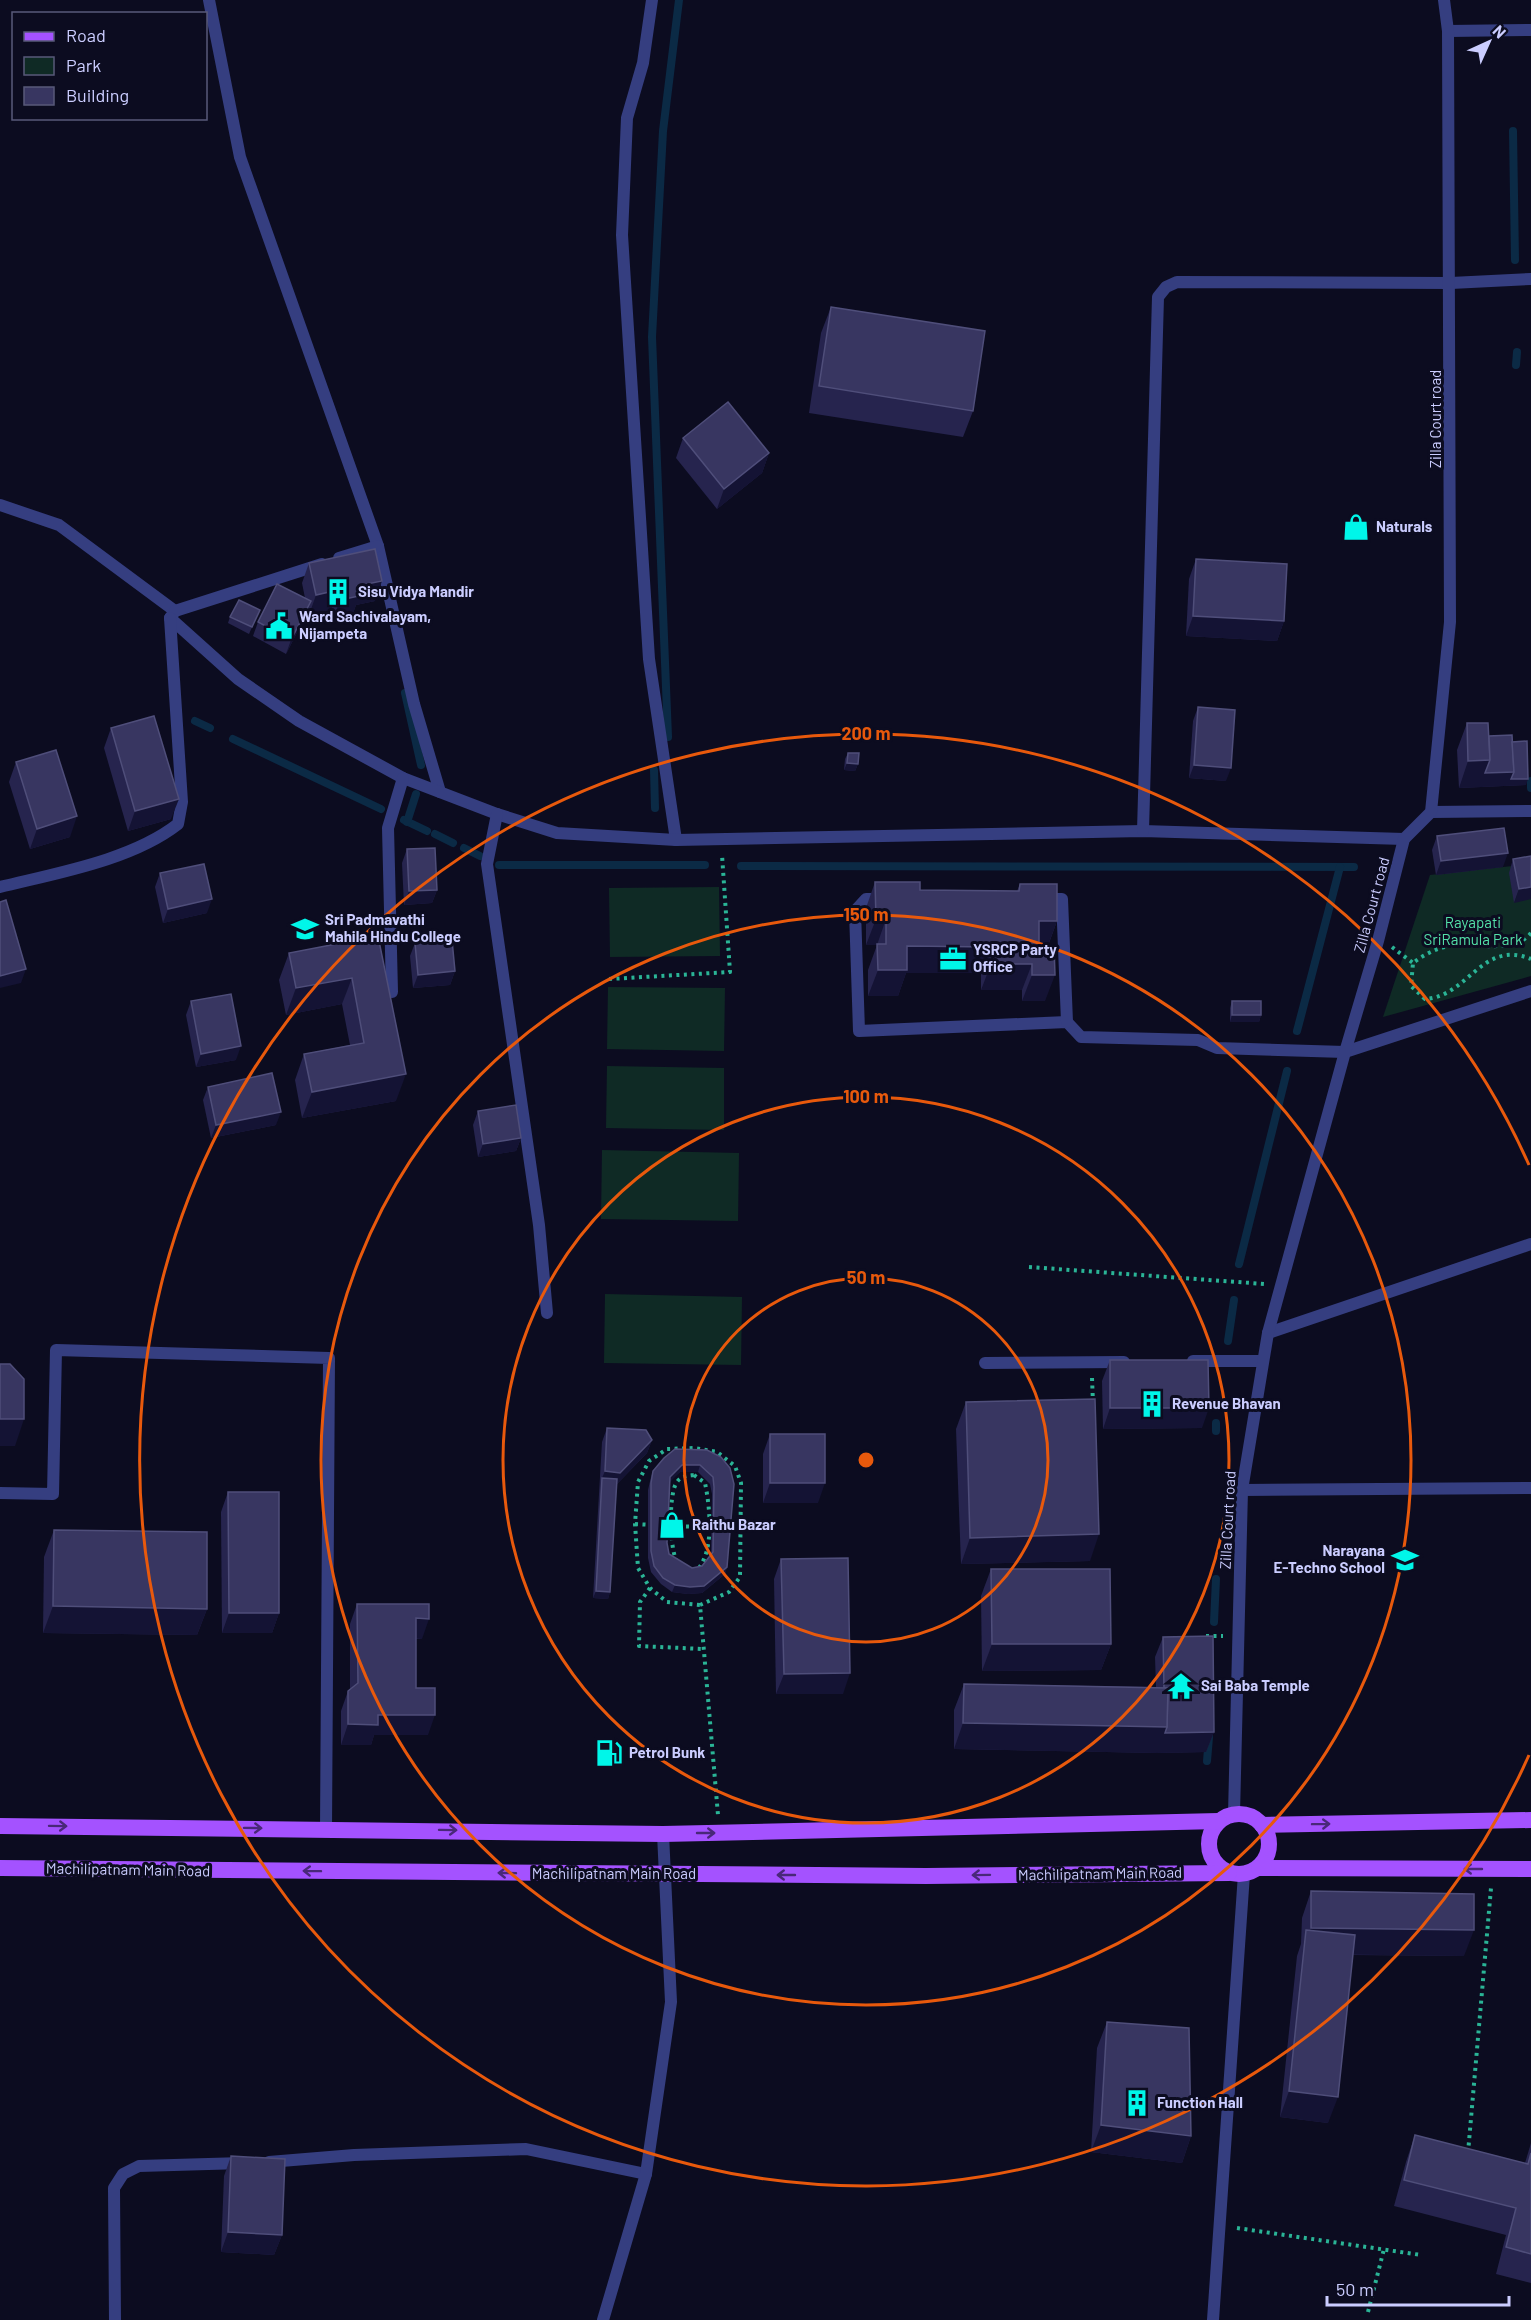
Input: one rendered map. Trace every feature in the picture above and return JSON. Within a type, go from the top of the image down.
[{"type":"main road","points":[[0,1826],[663,1834],[1249,1816],[1262,1825],[1269,1839],[1268,1855],[1244,1872],[1216,1864],[1209,1850],[1209,1836],[1226,1817]]},
{"type":"main road","points":[[1262,1825],[1531,1820]]},
{"type":"main road","name":"Machilipatnam Main Road","points":[[0,1868],[664,1874],[1531,1869]]},
{"type":"street","points":[[209,0],[240,157],[378,546],[414,704],[440,792]]},
{"type":"street","points":[[652,0],[643,63],[627,118],[622,235],[649,659],[676,840]]},
{"type":"street","name":"Zilla Court road","points":[[1431,812],[1450,622],[1451,283],[1448,32],[1444,0]]},
{"type":"street","points":[[1448,32],[1531,30]]},
{"type":"street","points":[[1143,831],[1158,297],[1166,287],[1177,282],[1451,283],[1531,279]]},
{"type":"street","points":[[0,505],[59,525],[172,614],[238,679],[299,721],[403,777],[497,814],[557,833],[676,840],[1143,831],[1404,838],[1431,812],[1531,812]]},
{"type":"street","points":[[172,614],[378,546]]},
{"type":"street","points":[[0,887],[89,865],[162,836],[178,824],[182,802],[172,614]]},
{"type":"street","points":[[392,992],[388,828],[403,777]]},
{"type":"street","points":[[497,814],[487,864],[539,1225],[547,1313]]},
{"type":"street","name":"Zilla Court road","points":[[1226,1817],[1242,1490],[1268,1333],[1378,941],[1404,838]]},
{"type":"street","points":[[900,899],[866,899],[855,911],[859,1031],[1067,1022]]},
{"type":"street","points":[[1027,899],[1062,899],[1067,1022],[1080,1037],[1198,1040],[1217,1048],[1345,1052],[1531,991]]},
{"type":"street","points":[[1268,1333],[1531,1244]]},
{"type":"street","points":[[0,1493],[53,1494],[56,1350],[329,1358],[326,1829]]},
{"type":"street","points":[[1183,1361],[1263,1361]]},
{"type":"street","points":[[985,1363],[1137,1362]]},
{"type":"street","points":[[1242,1490],[1531,1488]]},
{"type":"street","points":[[603,2320],[646,2174],[671,2002],[663,1834]]},
{"type":"street","points":[[1214,2320],[1244,1872]]},
{"type":"street","points":[[115,2320],[114,2188],[123,2174],[139,2166],[280,2162],[354,2155],[526,2149],[646,2174]]},
{"type":"path","points":[[609,979],[730,972],[721,839]]},
{"type":"path","points":[[1531,933],[1513,944],[1503,946],[1456,945],[1424,955],[1413,963],[1411,986],[1425,999],[1434,999],[1452,991],[1490,960],[1499,956],[1511,954],[1531,959]]},
{"type":"path","points":[[1378,941],[1390,946],[1413,963]]},
{"type":"path","points":[[1029,1267],[1281,1285]]},
{"type":"path","points":[[1091,1362],[1094,1408]]},
{"type":"path","points":[[695,1448],[717,1452],[735,1466],[741,1483],[742,1530],[740,1577],[729,1592],[700,1605],[667,1602],[650,1588],[638,1568],[635,1524],[638,1482],[650,1461],[667,1449],[695,1448]]},
{"type":"path","points":[[694,1475],[705,1483],[708,1527],[708,1550],[704,1564],[696,1571],[687,1571],[677,1564],[672,1551],[672,1495],[676,1483],[684,1476],[694,1475]]},
{"type":"path","points":[[635,1524],[742,1530]]},
{"type":"path","points":[[650,1588],[640,1602],[639,1646],[704,1649]]},
{"type":"path","points":[[700,1605],[720,1833]]},
{"type":"path","points":[[1468,2154],[1493,1869]]},
{"type":"path","points":[[1222,2226],[1421,2255]]},
{"type":"path","points":[[1368,2312],[1384,2249]]},
{"type":"green space","name":"Rayapati SriRamula Park","points":[[1531,864],[1531,976],[1383,1017],[1430,875]]},
{"type":"green space","points":[[719,887],[720,956],[610,957],[609,888]]},
{"type":"green space","points":[[608,987],[725,988],[724,1051],[607,1049]]},
{"type":"green space","points":[[607,1066],[724,1068],[724,1130],[606,1128]]},
{"type":"green space","points":[[602,1150],[739,1153],[738,1221],[601,1219]]},
{"type":"green space","points":[[605,1294],[742,1297],[741,1365],[604,1363]]},
{"type":"building","points":[[831,307],[985,331],[973,411],[819,386]]},
{"type":"building","points":[[728,402],[769,453],[724,489],[683,438]]},
{"type":"building","points":[[375,549],[382,581],[357,586],[359,596],[340,600],[338,590],[316,595],[309,563]]},
{"type":"building","points":[[1196,559],[1287,564],[1284,621],[1193,616]]},
{"type":"building","name":"Ward Sachivalayam, Nijampeta","points":[[277,584],[311,601],[291,640],[258,622]]},
{"type":"building","points":[[239,600],[260,610],[252,627],[230,617]]},
{"type":"building","points":[[1198,707],[1235,710],[1231,768],[1194,765]]},
{"type":"building","points":[[154,716],[179,799],[135,811],[111,728]]},
{"type":"building","points":[[1467,723],[1488,723],[1490,760],[1468,761]]},
{"type":"building","points":[[1512,735],[1514,772],[1485,773],[1490,760],[1489,736]]},
{"type":"building","points":[[1527,741],[1528,779],[1511,779],[1514,772],[1512,742]]},
{"type":"building","points":[[56,750],[77,816],[37,829],[16,762]]},
{"type":"building","points":[[848,753],[859,753],[858,764],[847,763]]},
{"type":"building","points":[[1504,828],[1508,853],[1441,861],[1437,836]]},
{"type":"building","points":[[435,848],[437,890],[409,891],[407,849]]},
{"type":"building","points":[[1531,856],[1531,887],[1519,889],[1513,859]]},
{"type":"building","points":[[204,864],[212,899],[168,909],[160,873]]},
{"type":"building","points":[[875,882],[920,882],[920,890],[1019,891],[1020,884],[1057,884],[1057,921],[1039,921],[1039,946],[1054,946],[1055,975],[1032,975],[1032,964],[991,964],[991,947],[907,946],[907,970],[878,970],[877,944],[886,944],[886,919],[876,919]]},
{"type":"building","points":[[6,900],[26,969],[0,976],[0,902]]},
{"type":"building","points":[[378,936],[406,1074],[312,1092],[304,1054],[364,1043],[352,978],[296,988],[289,953]]},
{"type":"building","points":[[452,940],[455,971],[418,975],[415,943]]},
{"type":"building","points":[[231,994],[241,1046],[201,1054],[191,1001]]},
{"type":"building","points":[[1232,1001],[1261,1001],[1261,1015],[1232,1015]]},
{"type":"building","points":[[272,1073],[281,1112],[216,1125],[208,1087]]},
{"type":"building","points":[[516,1105],[521,1138],[483,1144],[478,1111]]},
{"type":"building","points":[[1110,1360],[1208,1360],[1209,1408],[1110,1408]]},
{"type":"building","points":[[0,1364],[10,1364],[24,1379],[24,1419],[0,1419]]},
{"type":"building","points":[[1095,1399],[1099,1534],[970,1538],[966,1402]]},
{"type":"building","points":[[607,1428],[646,1430],[652,1440],[620,1473],[605,1471]]},
{"type":"building","points":[[770,1434],[825,1434],[825,1483],[770,1483]]},
{"type":"building","points":[[675,1449],[707,1450],[721,1457],[730,1468],[734,1484],[727,1567],[704,1586],[675,1585],[663,1578],[654,1566],[651,1551],[651,1483],[653,1471]],"holes":[[[682,1465],[700,1465],[713,1477],[713,1552],[702,1566],[692,1568],[669,1554],[667,1543],[670,1477]]]},
{"type":"building","points":[[602,1478],[617,1479],[610,1592],[596,1591]]},
{"type":"building","points":[[228,1492],[279,1492],[279,1613],[229,1613]]},
{"type":"building","points":[[54,1530],[207,1532],[207,1609],[53,1606]]},
{"type":"building","points":[[848,1558],[850,1673],[784,1674],[781,1559]]},
{"type":"building","points":[[991,1569],[1110,1569],[1111,1644],[992,1644]]},
{"type":"building","points":[[357,1604],[429,1604],[429,1619],[416,1618],[416,1688],[435,1688],[435,1715],[378,1715],[378,1725],[348,1724],[348,1691],[358,1683]]},
{"type":"building","name":"Sai Baba Temple","points":[[1213,1636],[1214,1732],[1165,1733],[1168,1688],[1164,1688],[1163,1637]]},
{"type":"building","points":[[964,1684],[1168,1688],[1167,1727],[963,1723]]},
{"type":"building","points":[[1311,1891],[1474,1894],[1474,1930],[1311,1928]]},
{"type":"building","points":[[1306,1930],[1355,1935],[1338,2097],[1289,2091]]},
{"type":"building","name":"Function Hall","points":[[1107,2022],[1189,2028],[1191,2136],[1101,2125]]},
{"type":"building","points":[[1415,2135],[1528,2164],[1531,2153],[1531,2254],[1506,2247],[1516,2208],[1404,2180]]},
{"type":"building","points":[[231,2156],[285,2159],[282,2235],[228,2232]]},
{"type":"waterway","points":[[668,737],[652,337],[663,131],[679,0]]},
{"type":"waterway","points":[[1513,131],[1515,260]]},
{"type":"waterway","points":[[1516,365],[1517,352]]},
{"type":"waterway","points":[[405,693],[421,765]]},
{"type":"waterway","points":[[195,721],[210,728]]},
{"type":"waterway","points":[[233,739],[381,809]]},
{"type":"waterway","points":[[654,770],[655,808]]},
{"type":"waterway","points":[[1531,781],[1531,788]]},
{"type":"waterway","points":[[407,822],[416,794]]},
{"type":"waterway","points":[[404,820],[427,831]]},
{"type":"waterway","points":[[435,834],[453,843]]},
{"type":"waterway","points":[[464,848],[480,856]]},
{"type":"waterway","points":[[499,865],[705,865]]},
{"type":"waterway","points":[[741,866],[1354,867]]},
{"type":"waterway","points":[[1297,1031],[1340,867]]},
{"type":"waterway","points":[[1239,1264],[1287,1071]]},
{"type":"waterway","points":[[1228,1341],[1234,1300]]},
{"type":"waterway","points":[[1216,1423],[1216,1431]]},
{"type":"waterway","points":[[1214,1622],[1216,1579]]},
{"type":"waterway","points":[[1207,1761],[1209,1737]]},
{"type":"place","name":"Naturals","points":[[1356,527]]},
{"type":"place","name":"Sisu Vidya Mandir","points":[[338,592]]},
{"type":"place","name":"Ward Sachivalayam, Nijampeta","points":[[279,626]]},
{"type":"place","name":"Sri Padmavathi Mahila Hindu College","points":[[305,929]]},
{"type":"place","name":"YSRCP Party Office","points":[[953,959]]},
{"type":"place","name":"Revenue Bhavan","points":[[1152,1404]]},
{"type":"place","name":"Raithu Bazar","points":[[672,1525]]},
{"type":"place","name":"Narayana E-Techno School","points":[[1405,1560]]},
{"type":"place","name":"Sai Baba Temple","points":[[1181,1686]]},
{"type":"place","name":"Petrol Bunk","points":[[609,1753]]},
{"type":"place","name":"Function Hall","points":[[1137,2103]]}]
